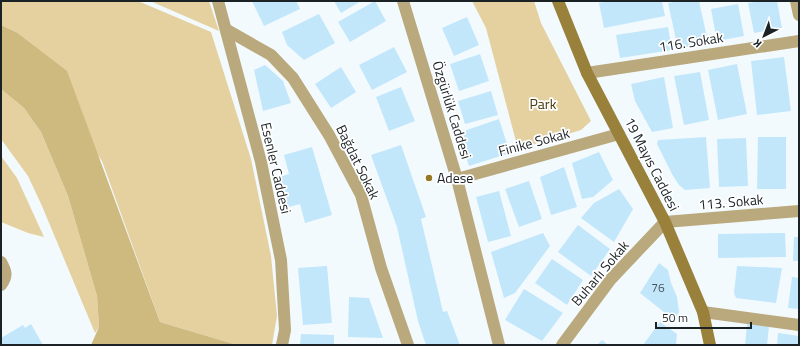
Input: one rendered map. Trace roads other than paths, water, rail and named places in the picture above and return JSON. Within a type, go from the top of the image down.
[{"type":"main road","name":"19 Mayıs Caddesi","points":[[558,1],[587,73],[665,222],[703,312],[710,345]]},
{"type":"street","name":"Esenler Caddesi","points":[[218,1],[235,71],[261,162],[281,260],[285,330],[282,345]]},
{"type":"street","name":"Özgürlük Caddesi","points":[[403,1],[457,179],[499,345]]},
{"type":"street","points":[[796,1],[799,15]]},
{"type":"street","name":"Bağdat Sokak","points":[[226,30],[271,55],[293,78],[329,136],[361,195],[381,268],[408,345]]},
{"type":"street","name":"116. Sokak","points":[[587,73],[799,41]]},
{"type":"street","name":"Finike Sokak","points":[[457,179],[620,134]]},
{"type":"street","name":"113. Sokak","points":[[665,222],[799,211]]},
{"type":"street","name":"Buharlı Sokak","points":[[562,345],[612,279],[665,222]]},
{"type":"street","points":[[1,262],[6,272],[6,278],[1,285]]},
{"type":"street","points":[[703,312],[799,325]]},
{"type":"place","name":"Adese","points":[[429,178]]},
{"type":"park label","name":"Park","points":[[543,104]]}]
